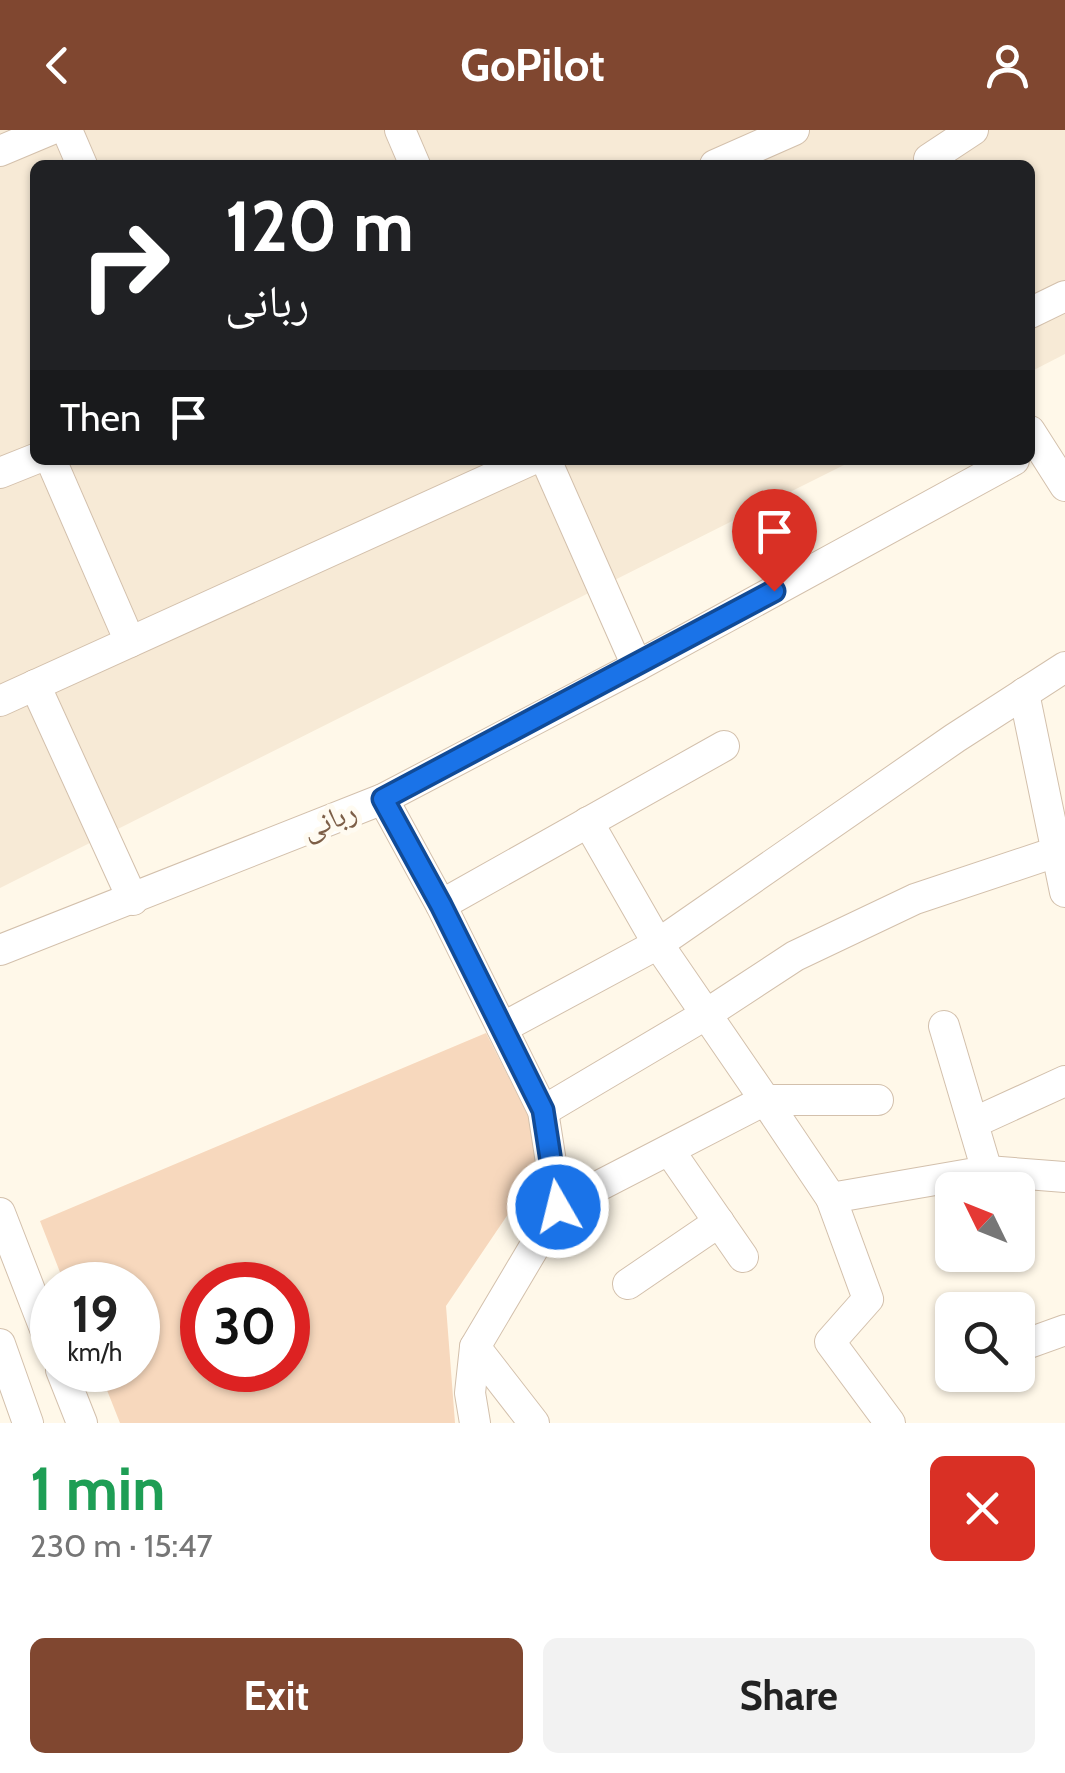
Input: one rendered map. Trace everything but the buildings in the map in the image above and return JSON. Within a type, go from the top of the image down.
[{"type":"street","points":[[0,152],[50,130]]},
{"type":"street","points":[[67,130],[80,160]]},
{"type":"street","points":[[400,130],[413,160]]},
{"type":"street","points":[[727,160],[794,130]]},
{"type":"street","points":[[928,151],[973,130]]},
{"type":"street","points":[[1035,311],[1065,296]]},
{"type":"street","points":[[1036,444],[1065,486]]},
{"type":"street","points":[[0,474],[30,460]]},
{"type":"street","points":[[54,465],[130,642]]},
{"type":"street","points":[[0,701],[520,465]]},
{"type":"street","points":[[548,465],[637,666]]},
{"type":"street","name":"ربانی","points":[[0,950],[383,799],[637,666],[998,465]]},
{"type":"street","points":[[502,1028],[658,944],[939,749],[1065,667]]},
{"type":"street","points":[[35,685],[132,900]]},
{"type":"street","points":[[1024,693],[1060,850],[1065,892]]},
{"type":"street","points":[[441,905],[724,746]]},
{"type":"street","points":[[383,799],[441,905],[543,1110],[558,1207]]},
{"type":"street","points":[[588,822],[658,944],[831,1198],[868,1299],[830,1342],[890,1423]]},
{"type":"street","points":[[543,1110],[705,1016],[795,956],[914,899],[1060,850]]},
{"type":"street","points":[[944,1026],[988,1171]]},
{"type":"street","points":[[973,1123],[1065,1081]]},
{"type":"street","points":[[476,1423],[470,1392],[475,1347],[558,1207],[765,1100],[878,1100]]},
{"type":"street","points":[[669,1150],[743,1257]]},
{"type":"street","points":[[831,1198],[988,1171],[1065,1177]]},
{"type":"street","points":[[0,1213],[30,1290]]},
{"type":"street","points":[[628,1284],[719,1222]]},
{"type":"street","points":[[1035,1340],[1065,1330]]},
{"type":"street","points":[[0,1344],[28,1423]]},
{"type":"street","points":[[475,1347],[534,1423]]},
{"type":"street","points":[[70,1392],[82,1423]]},
{"type":"shaded area","points":[[0,130],[1065,130],[1065,354],[1035,369],[1035,160],[30,160],[30,465],[844,465],[0,888]]},
{"type":"route","points":[[558,1207],[543,1110],[441,905],[383,799],[774,591]]}]
